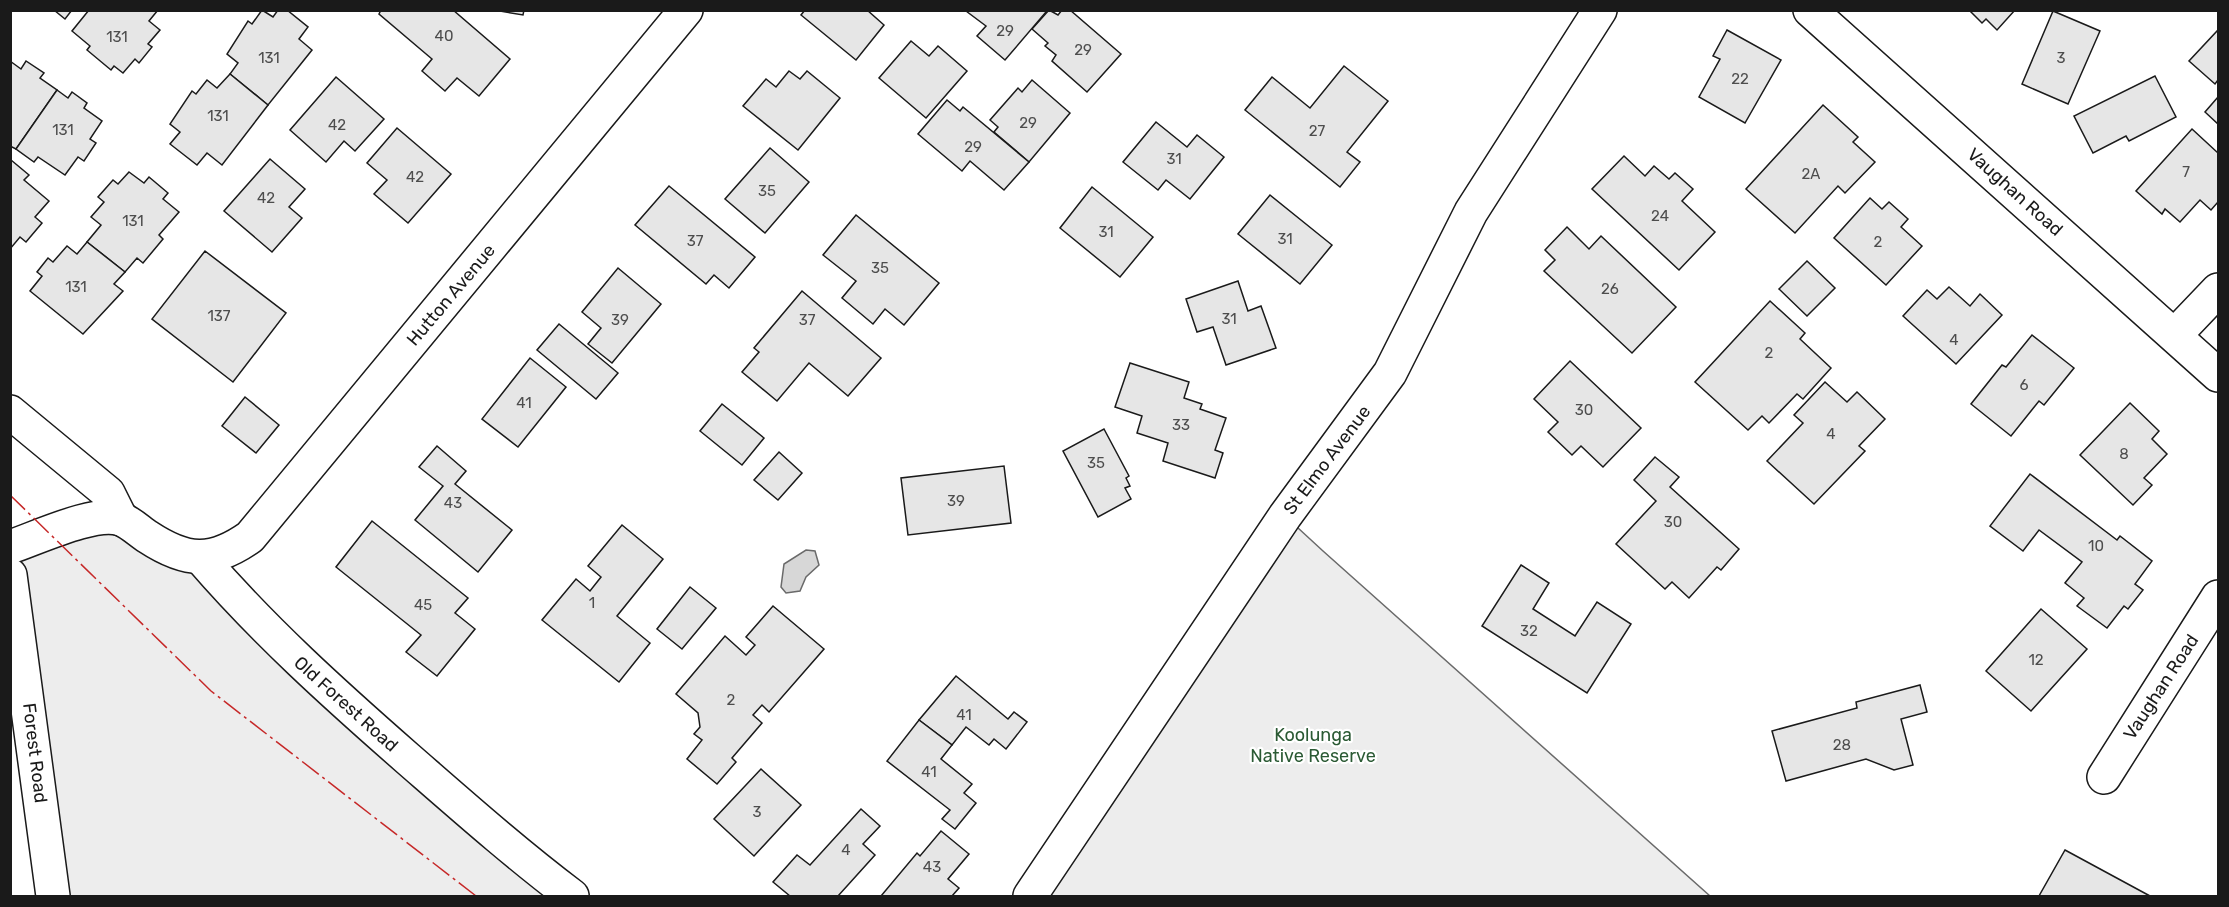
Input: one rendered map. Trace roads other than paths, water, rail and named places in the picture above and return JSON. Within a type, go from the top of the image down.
[{"type":"street","name":"Hutton Avenue","points":[[201,558],[238,545],[250,537],[277,507],[686,10]]},
{"type":"street","name":"St Elmo Avenue","points":[[1030,897],[1285,516],[1390,373],[1472,212],[1600,10]]},
{"type":"street","name":"Vaughan Road","points":[[1810,10],[2218,375]]},
{"type":"street","points":[[2175,335],[2218,290]]},
{"type":"street","points":[[10,412],[108,493],[121,519],[167,549],[201,558]]},
{"type":"street","points":[[10,547],[89,520],[121,519]]},
{"type":"street","name":"Old Forest Road","points":[[201,558],[242,606],[306,670],[506,845],[572,897]]},
{"type":"street","name":"Forest Road","points":[[10,575],[52,897]]},
{"type":"street","name":"Vaughan Road","points":[[2104,777],[2218,597]]},
{"type":"park label","name":"Koolunga Native Reserve","points":[[1313,745]]}]
